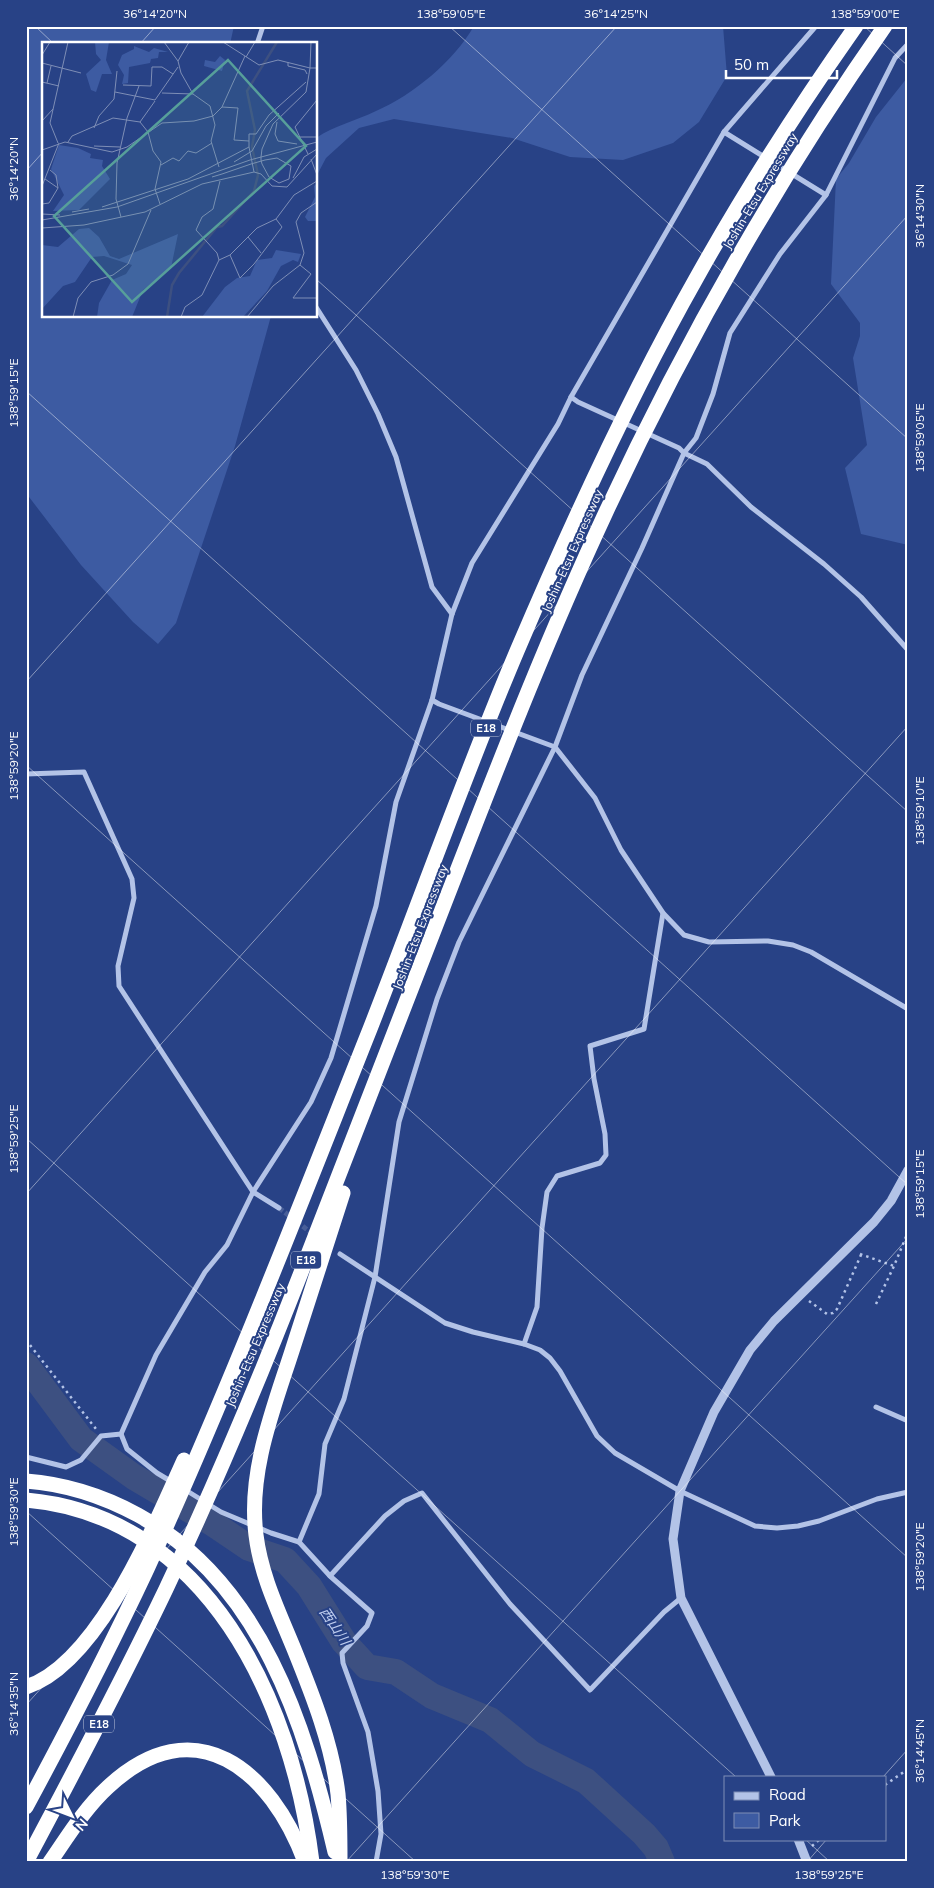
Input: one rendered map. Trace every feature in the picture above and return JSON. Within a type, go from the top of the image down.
[{"type":"highway","name":"Joshin-Etsu Expressway","points":[[26,1807],[57,1749],[188,1464],[236,1366],[515,656],[595,479],[655,354],[700,270],[781,137],[856,26]]},
{"type":"highway","name":"Joshin-Etsu Expressway","points":[[26,1862],[110,1702],[167,1585],[215,1479],[301,1275],[502,755],[547,645],[606,510],[675,371],[721,284],[804,147],[885,26]]},
{"type":"highway","points":[[339,1862],[340,1827],[338,1793],[323,1726],[267,1583],[256,1536],[255,1487],[261,1452],[278,1395],[393,1039]]},
{"type":"highway","points":[[26,1481],[66,1487],[95,1494],[121,1505],[172,1536],[215,1575],[254,1628],[285,1688],[311,1761],[339,1862]]},
{"type":"highway","points":[[26,1500],[71,1507],[125,1528],[172,1560],[197,1583],[219,1610],[254,1668],[283,1735],[304,1808],[312,1862]]},
{"type":"highway","points":[[26,1687],[56,1671],[77,1652],[95,1631],[139,1569]]},
{"type":"highway","points":[[50,1862],[85,1813],[108,1786],[131,1769],[154,1756],[177,1751],[199,1751],[220,1756],[238,1766],[256,1780],[271,1797],[285,1818],[298,1841],[305,1862]]},
{"type":"street","points":[[258,42],[263,26]]},
{"type":"street","points":[[120,1434],[156,1355],[205,1272],[227,1245],[253,1192],[311,1102],[331,1058],[376,906],[396,802],[432,700],[452,614],[472,563],[558,424],[571,397],[724,132],[816,26]]},
{"type":"street","points":[[299,1542],[319,1494],[325,1444],[344,1399],[375,1277],[400,1122],[437,999],[459,942],[555,747],[582,676],[684,453],[696,438],[713,394],[730,333],[780,254],[826,195],[895,58],[908,44]]},
{"type":"street","points":[[724,132],[818,192],[826,195]]},
{"type":"street","points":[[318,310],[356,370],[378,414],[396,456],[432,586],[452,614]]},
{"type":"street","points":[[571,397],[578,402],[680,448],[684,453],[707,464],[751,507],[824,564],[862,597],[908,650]]},
{"type":"street","points":[[432,700],[438,704],[555,747],[595,798],[621,850],[662,913],[684,935],[709,942],[768,941],[793,945],[811,952],[908,1009]]},
{"type":"street","points":[[26,774],[84,772],[132,879],[134,898],[118,966],[119,986],[253,1192],[279,1208]]},
{"type":"street","points":[[524,1344],[537,1307],[542,1228],[547,1192],[557,1176],[600,1163],[606,1155],[606,1134],[594,1079],[590,1046],[644,1029],[662,913]]},
{"type":"street","points":[[771,1776],[681,1598],[673,1539],[680,1491],[714,1412],[750,1350],[774,1321],[874,1222],[891,1201],[908,1170]]},
{"type":"street","points":[[340,1254],[445,1323],[540,1350],[550,1358],[560,1371],[597,1436],[614,1453],[680,1491],[755,1526],[777,1528],[798,1526],[819,1521],[877,1499],[908,1492]]},
{"type":"street","points":[[876,1407],[908,1421]]},
{"type":"street","points":[[26,1457],[66,1467],[81,1460],[101,1436],[120,1434]]},
{"type":"street","points":[[120,1434],[128,1449],[157,1473],[221,1512],[270,1533],[299,1542],[330,1576],[372,1613],[367,1626],[342,1653],[343,1664],[368,1732],[378,1791],[381,1834],[376,1862]]},
{"type":"street","points":[[330,1576],[385,1516],[404,1501],[422,1493],[510,1604],[590,1690],[664,1612],[681,1598]]},
{"type":"street","points":[[798,1840],[807,1862]]},
{"type":"path","points":[[876,1304],[908,1232]]},
{"type":"path","points":[[847,1250],[894,1266]]},
{"type":"path","points":[[800,1296],[827,1314],[833,1313],[837,1309],[861,1255]]},
{"type":"path","points":[[26,1340],[101,1436]]},
{"type":"path","points":[[886,1785],[908,1770]]},
{"type":"green space","points":[[26,26],[234,26],[230,42],[42,42],[42,318],[270,318],[235,446],[176,623],[158,644],[133,622],[81,565],[26,493]]},
{"type":"green space","points":[[474,26],[723,26],[727,76],[699,122],[673,143],[623,160],[570,157],[512,138],[394,119],[359,128],[326,158],[318,173],[318,137],[404,96],[431,76],[466,39]]},
{"type":"green space","points":[[907,78],[908,545],[861,534],[845,468],[867,445],[853,358],[860,336],[860,323],[831,284],[836,179],[849,163],[876,117]]},
{"type":"waterway","name":"西山川","points":[[26,1365],[81,1439],[134,1477],[212,1523],[249,1548],[285,1560],[309,1586],[344,1642],[367,1667],[396,1672],[432,1696],[490,1720],[532,1754],[586,1781],[644,1834],[656,1848],[662,1862]]},
{"type":"tunnel","points":[[279,1208],[314,1235]]}]
